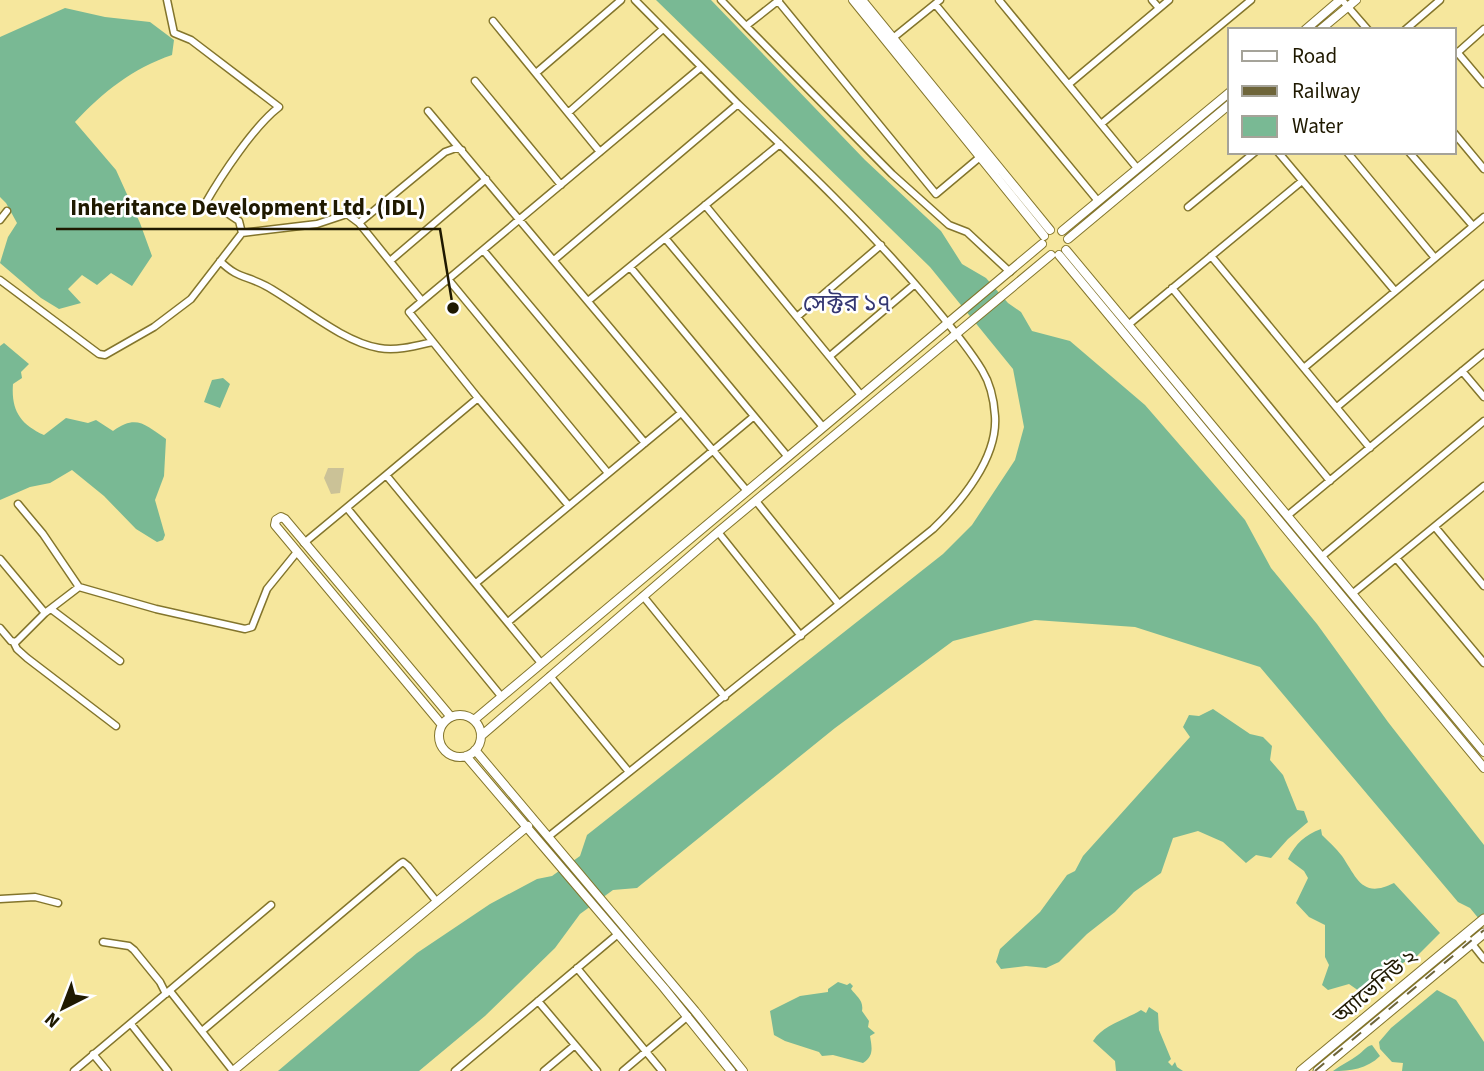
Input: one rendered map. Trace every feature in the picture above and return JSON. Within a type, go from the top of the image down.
[{"type":"main road","name":"অ্যাভেনিউ ২","points":[[1301,1071],[1484,919]]},
{"type":"main road","name":"অ্যাভেনিউ ২","points":[[1318,1071],[1478,938]]},
{"type":"street","points":[[167,0],[174,33],[191,40],[279,107],[265,118],[205,204],[224,211],[239,221],[242,233]]},
{"type":"street","points":[[536,73],[621,0]]},
{"type":"street","points":[[548,836],[725,697],[942,520],[966,490],[990,448],[995,425],[990,390],[982,371],[949,322],[881,245],[700,68],[635,0]]},
{"type":"street","points":[[721,0],[892,174],[949,225],[967,232],[1010,272]]},
{"type":"street","points":[[746,26],[778,0],[936,194],[980,158]]},
{"type":"street","points":[[853,0],[1045,237]]},
{"type":"street","points":[[862,0],[1045,237],[1045,251],[1059,253],[1128,324],[1484,752]]},
{"type":"street","points":[[999,0],[1137,168]]},
{"type":"street","points":[[1152,0],[1159,8]]},
{"type":"street","points":[[1069,84],[1169,0]]},
{"type":"street","points":[[1101,124],[1251,0]]},
{"type":"street","points":[[1308,28],[1343,2],[1356,0]]},
{"type":"street","points":[[1407,28],[1440,0]]},
{"type":"street","points":[[893,37],[937,2],[1098,201]]},
{"type":"street","points":[[1322,28],[1343,2]]},
{"type":"street","points":[[1343,2],[1366,28]]},
{"type":"street","points":[[493,21],[600,152]]},
{"type":"street","points":[[569,112],[663,29]]},
{"type":"street","points":[[1484,29],[1456,53],[1484,84]]},
{"type":"street","points":[[569,506],[409,312],[700,68]]},
{"type":"street","points":[[475,81],[561,185]]},
{"type":"street","points":[[481,736],[480,728],[474,720],[463,715],[451,717],[442,725],[439,734],[442,747],[453,756],[466,756],[475,751],[481,736],[718,531],[1018,282],[1059,253],[1065,235],[1098,201],[1228,96]]},
{"type":"street","points":[[554,260],[738,104]]},
{"type":"street","points":[[474,720],[1010,272],[1045,237],[1065,235],[1228,106]]},
{"type":"street","points":[[428,111],[747,491]]},
{"type":"street","points":[[1456,135],[1484,169]]},
{"type":"street","points":[[588,301],[780,144]]},
{"type":"street","points":[[359,223],[445,152],[456,148],[462,150]]},
{"type":"street","points":[[1188,207],[1253,154]]},
{"type":"street","points":[[1280,154],[1395,290]]},
{"type":"street","points":[[1349,154],[1435,258]]},
{"type":"street","points":[[1411,154],[1473,226]]},
{"type":"street","points":[[390,261],[486,179]]},
{"type":"street","points":[[1128,324],[1301,181]]},
{"type":"street","points":[[705,205],[862,396]]},
{"type":"street","points":[[0,220],[7,211]]},
{"type":"street","points":[[0,280],[102,355],[154,327],[187,303],[242,233],[317,224],[347,214],[359,223],[422,301]]},
{"type":"street","points":[[1306,367],[1484,217]]},
{"type":"street","points":[[665,238],[823,427]]},
{"type":"street","points":[[798,316],[881,245]]},
{"type":"street","points":[[483,250],[645,443]]},
{"type":"street","points":[[1059,253],[1484,768]]},
{"type":"street","points":[[1211,256],[1306,367],[1370,448]]},
{"type":"street","points":[[220,261],[233,274],[264,285],[354,339],[379,348],[403,349],[432,342]]},
{"type":"street","points":[[630,267],[788,457]]},
{"type":"street","points":[[447,279],[608,473]]},
{"type":"street","points":[[830,356],[915,284]]},
{"type":"street","points":[[1337,407],[1484,284]]},
{"type":"street","points":[[1172,288],[1330,481]]},
{"type":"street","points":[[1287,516],[1484,353]]},
{"type":"street","points":[[1462,372],[1484,397]]},
{"type":"street","points":[[304,543],[478,398]]},
{"type":"street","points":[[476,583],[681,413]]},
{"type":"street","points":[[508,622],[753,417]]},
{"type":"street","points":[[1321,557],[1484,421]]},
{"type":"street","points":[[386,475],[541,663]]},
{"type":"street","points":[[1352,594],[1484,486]]},
{"type":"street","points":[[756,501],[838,603]]},
{"type":"street","points":[[18,504],[43,534],[79,587],[156,609],[249,629],[267,589],[297,552]]},
{"type":"street","points":[[347,508],[501,696]]},
{"type":"street","points":[[442,725],[275,525],[276,520],[282,517],[285,519],[451,717]]},
{"type":"street","points":[[1435,527],[1484,586]]},
{"type":"street","points":[[718,531],[801,636]]},
{"type":"street","points":[[1396,558],[1484,663]]},
{"type":"street","points":[[0,559],[48,611],[120,661]]},
{"type":"street","points":[[14,643],[79,587]]},
{"type":"street","points":[[643,596],[725,697]]},
{"type":"street","points":[[0,628],[27,658],[116,726]]},
{"type":"street","points":[[550,676],[629,772]]},
{"type":"street","points":[[475,751],[548,836],[552,848],[608,922],[667,985]]},
{"type":"street","points":[[466,756],[527,827],[552,848],[616,915],[667,985],[743,1071]]},
{"type":"street","points":[[103,942],[129,946],[134,950],[233,1071],[527,827]]},
{"type":"street","points":[[202,1031],[402,862],[437,902]]},
{"type":"street","points":[[0,899],[35,897],[58,903]]},
{"type":"street","points":[[74,1071],[271,905]]},
{"type":"street","points":[[1468,932],[1478,938],[1484,959]]},
{"type":"street","points":[[455,1071],[618,934]]},
{"type":"street","points":[[577,968],[662,1071]]},
{"type":"street","points":[[538,1001],[597,1071]]},
{"type":"street","points":[[623,1071],[691,1014]]},
{"type":"street","points":[[691,1014],[731,1071]]},
{"type":"street","points":[[131,1024],[168,1071]]},
{"type":"street","points":[[544,1071],[575,1045]]},
{"type":"street","points":[[93,1054],[107,1071]]},
{"type":"shaded area","points":[[328,468],[344,468],[340,493],[331,494],[324,478]]},
{"type":"water","points":[[656,0],[711,0],[865,160],[941,231],[962,264],[986,278],[1008,303],[1021,312],[1032,331],[1070,341],[1145,405],[1245,520],[1271,568],[1317,624],[1388,722],[1484,845],[1484,925],[1470,908],[1458,902],[1260,667],[1135,627],[1035,620],[953,641],[835,728],[637,888],[613,890],[580,914],[555,948],[485,1016],[419,1071],[278,1071],[417,953],[490,904],[537,879],[552,876],[580,856],[587,835],[943,554],[972,525],[1015,460],[1024,427],[1013,369],[930,267]]},
{"type":"water","points":[[65,8],[105,17],[150,22],[174,40],[172,55],[119,82],[75,122],[116,170],[152,256],[132,286],[111,273],[97,285],[82,275],[68,289],[81,303],[59,309],[41,298],[0,263],[8,237],[17,223],[0,197],[0,37]]},
{"type":"water","points":[[4,343],[29,364],[21,372],[22,378],[13,384],[13,393],[19,415],[36,431],[44,435],[66,418],[88,423],[96,420],[113,431],[135,422],[166,439],[164,476],[155,500],[165,535],[163,540],[157,542],[136,529],[104,496],[72,470],[50,483],[30,487],[0,500],[0,346]]},
{"type":"water","points":[[223,378],[230,384],[220,408],[204,402],[212,380]]},
{"type":"water","points":[[1213,709],[1250,734],[1263,737],[1272,746],[1270,760],[1283,775],[1297,810],[1304,811],[1308,822],[1271,858],[1256,855],[1246,863],[1223,842],[1198,831],[1173,838],[1161,873],[1134,892],[1059,962],[1046,968],[1026,966],[1001,969],[996,962],[1000,949],[1040,912],[1067,875],[1075,871],[1083,856],[1190,737],[1183,727],[1189,715],[1199,716]]},
{"type":"water","points":[[1321,829],[1322,835],[1340,853],[1362,884],[1374,889],[1394,883],[1440,933],[1416,957],[1359,991],[1349,984],[1328,990],[1322,985],[1329,965],[1325,957],[1325,925],[1309,917],[1296,903],[1308,878],[1304,871],[1288,859],[1302,840]]},
{"type":"water","points":[[838,982],[847,985],[850,983],[853,986],[851,989],[861,1001],[862,1011],[869,1021],[868,1027],[875,1033],[870,1036],[871,1055],[863,1063],[833,1055],[822,1056],[819,1052],[774,1035],[770,1011],[800,996],[828,992],[828,989]]},
{"type":"water","points":[[1437,990],[1456,1000],[1484,1042],[1484,1071],[1402,1071],[1403,1063],[1392,1062],[1380,1049],[1379,1042],[1391,1028]]},
{"type":"water","points":[[1149,1007],[1158,1013],[1159,1030],[1171,1059],[1168,1062],[1172,1066],[1175,1062],[1183,1071],[1116,1071],[1115,1061],[1093,1041],[1108,1027],[1141,1010],[1146,1013]]},
{"type":"water","points":[[1372,1045],[1380,1056],[1370,1064],[1333,1071],[1368,1047]]},
{"type":"railway","points":[[1315,1071],[1484,930]]},
{"type":"place","name":"Inheritance Development Ltd. (IDL)","points":[[453,308]]},
{"type":"district","name":"সেক্টর ১৭","points":[[847,303]]}]
